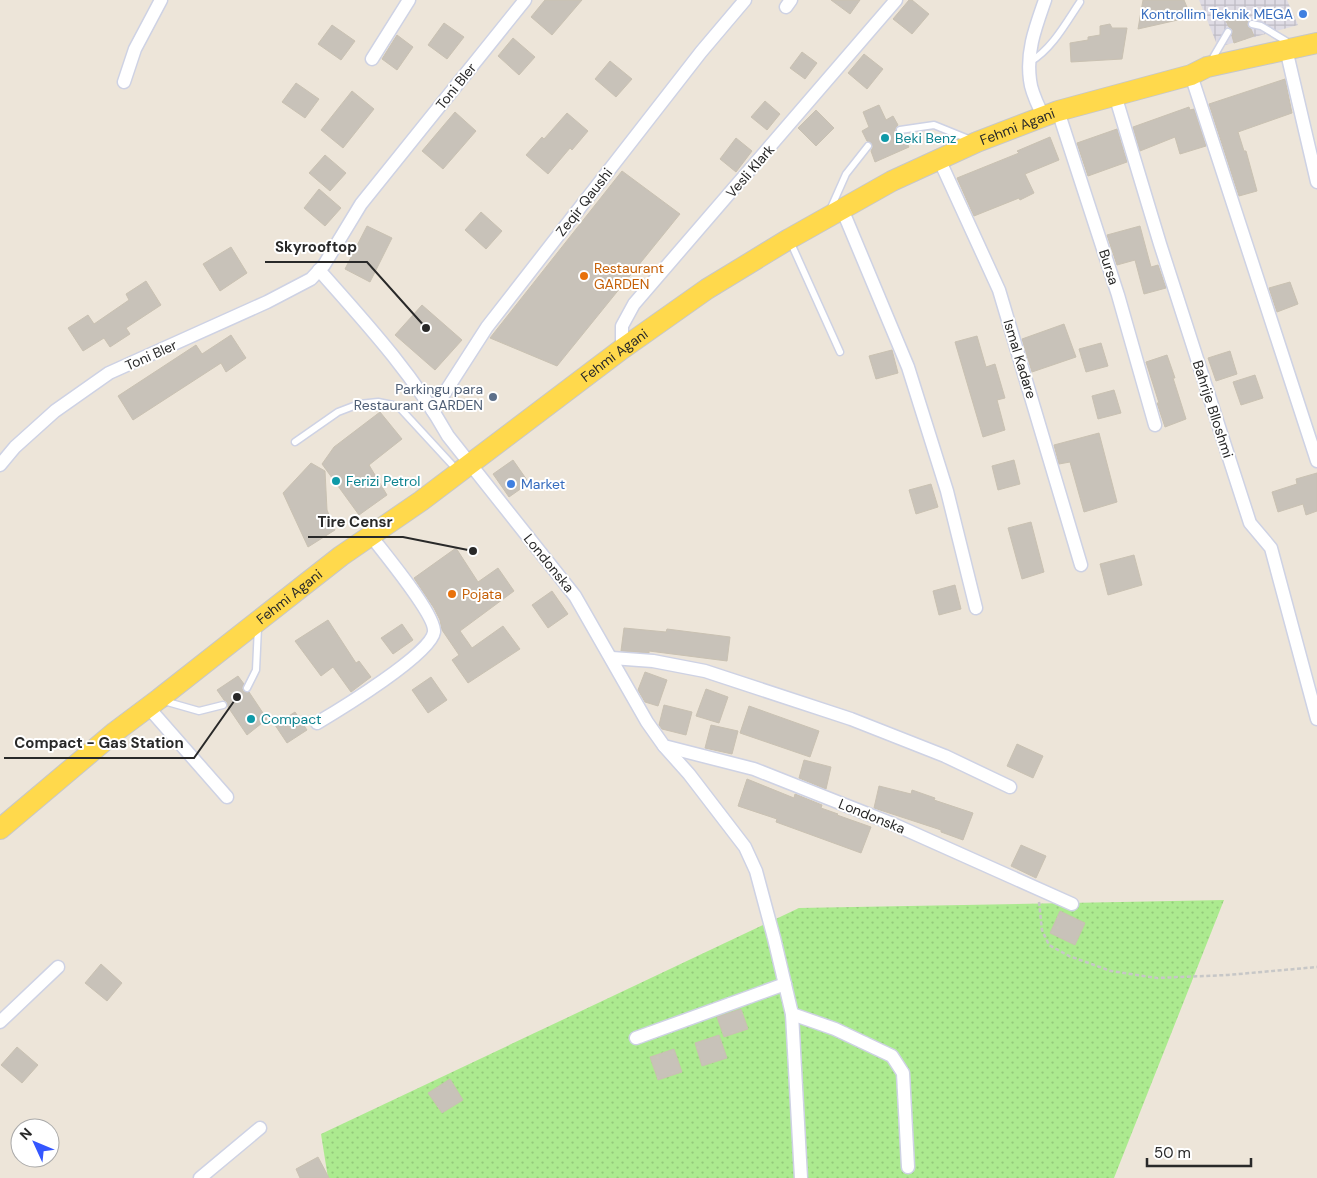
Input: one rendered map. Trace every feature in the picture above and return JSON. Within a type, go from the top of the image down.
[{"type":"main road","name":"Fehmi Agani","points":[[0,829],[68,770],[341,556],[464,468],[622,349],[707,289],[789,239],[892,181],[977,142],[1050,114],[1199,71],[1317,42]]},
{"type":"street","points":[[124,82],[136,49],[161,0]]},
{"type":"street","points":[[372,59],[409,0]]},
{"type":"street","name":"Toni Bler","points":[[0,465],[15,447],[55,412],[109,373],[267,302],[310,279],[324,266],[361,204],[525,0]]},
{"type":"street","name":"Zeqir Qaushi","points":[[434,411],[487,327],[695,59],[744,0]]},
{"type":"street","name":"Vesli Klark","points":[[622,349],[622,326],[634,304],[896,0]]},
{"type":"street","name":"Bursa","points":[[1045,0],[1031,40],[1030,80],[1050,114],[1118,295],[1155,425]]},
{"type":"street","points":[[1290,48],[1317,182]]},
{"type":"street","points":[[1199,71],[1317,461]]},
{"type":"street","name":"Bahrije Blloshmi","points":[[1115,95],[1160,244],[1250,523],[1271,548],[1317,719]]},
{"type":"street","name":"Ismal Kadare","points":[[939,160],[999,290],[1081,565]]},
{"type":"street","points":[[834,213],[908,367],[947,491],[976,608]]},
{"type":"street","points":[[319,270],[383,341],[434,411],[464,468]]},
{"type":"street","name":"Londonska","points":[[464,468],[575,596],[647,722],[745,847],[756,871],[792,1014],[801,1178]]},
{"type":"street","points":[[317,723],[358,697],[415,656],[429,643],[434,632],[433,626],[419,599],[371,536]]},
{"type":"street","points":[[612,658],[653,661],[714,674],[851,719],[945,756],[1010,787]]},
{"type":"street","points":[[154,703],[227,797]]},
{"type":"street","name":"Londonska","points":[[664,746],[696,752],[754,769],[893,824],[1072,904]]},
{"type":"street","points":[[0,1022],[58,967]]},
{"type":"street","points":[[636,1038],[785,984]]},
{"type":"street","points":[[792,1014],[835,1029],[892,1056],[904,1073],[908,1167]]},
{"type":"street","points":[[200,1178],[260,1128]]},
{"type":"lane","points":[[1030,62],[1040,56],[1046,49],[1080,2]]},
{"type":"lane","points":[[1252,24],[1261,26],[1290,48]]},
{"type":"lane","points":[[1199,71],[1228,32]]},
{"type":"lane","points":[[900,130],[934,125],[977,142]]},
{"type":"lane","points":[[834,213],[846,174],[868,146]]},
{"type":"lane","points":[[789,239],[840,352]]},
{"type":"lane","points":[[296,442],[338,412],[359,404],[378,402],[398,406],[464,468]]},
{"type":"lane","points":[[247,688],[256,670],[258,621]]},
{"type":"lane","points":[[154,703],[199,711],[223,705]]},
{"type":"path","points":[[1038,888],[1042,930],[1049,945],[1069,956],[1111,971],[1157,978],[1228,975],[1317,967]]},
{"type":"shaded area","points":[[1199,0],[1287,0],[1298,25],[1218,47]]},
{"type":"green space","points":[[1224,900],[1114,1178],[328,1178],[321,1134],[799,908]]},
{"type":"building","points":[[545,0],[582,0],[552,35],[531,17]]},
{"type":"building","points":[[831,0],[860,0],[850,14]]},
{"type":"building","points":[[909,0],[912,0],[929,14],[912,34],[893,19]]},
{"type":"building","points":[[1143,0],[1184,0],[1191,17],[1138,29]]},
{"type":"building","points":[[1246,13],[1247,26],[1251,29],[1254,36],[1234,43],[1233,30],[1226,21]]},
{"type":"building","points":[[444,23],[464,37],[447,59],[428,45]]},
{"type":"building","points":[[1110,24],[1112,28],[1127,28],[1122,59],[1071,62],[1070,43],[1088,40],[1088,37],[1100,35],[1100,26]]},
{"type":"building","points":[[332,25],[355,41],[341,60],[318,44]]},
{"type":"building","points":[[397,35],[413,47],[397,70],[382,59]]},
{"type":"building","points":[[513,38],[535,57],[519,75],[498,56]]},
{"type":"building","points":[[802,52],[817,63],[805,79],[790,68]]},
{"type":"building","points":[[864,54],[883,69],[867,89],[848,73]]},
{"type":"building","points":[[610,61],[632,79],[616,97],[595,79]]},
{"type":"building","points":[[1285,79],[1292,113],[1238,132],[1244,151],[1246,151],[1257,191],[1239,196],[1209,104]]},
{"type":"building","points":[[296,83],[319,99],[305,118],[282,102]]},
{"type":"building","points":[[352,91],[374,109],[343,148],[321,130]]},
{"type":"building","points":[[765,101],[780,114],[767,130],[751,117]]},
{"type":"building","name":"Beki Benz","points":[[879,105],[886,120],[893,116],[898,125],[895,129],[896,133],[903,135],[909,147],[875,162],[871,151],[872,144],[867,141],[862,131],[869,127],[863,112]]},
{"type":"building","points":[[1189,107],[1190,110],[1194,109],[1206,146],[1180,154],[1175,137],[1140,151],[1133,127]]},
{"type":"building","points":[[816,110],[834,128],[816,146],[798,128]]},
{"type":"building","points":[[455,112],[476,131],[443,169],[422,151]]},
{"type":"building","points":[[567,113],[588,131],[572,150],[570,148],[548,174],[526,155],[542,137],[544,139]]},
{"type":"building","points":[[1117,129],[1127,162],[1088,176],[1077,143]]},
{"type":"building","points":[[1050,137],[1059,160],[1025,174],[1034,193],[1020,200],[1019,198],[974,216],[957,178],[1019,153],[1017,151]]},
{"type":"building","points":[[736,138],[752,151],[736,172],[720,159]]},
{"type":"building","points":[[325,155],[346,173],[330,191],[309,173]]},
{"type":"building","name":"Restaurant GARDEN","points":[[622,171],[680,214],[557,366],[490,338]]},
{"type":"building","points":[[319,189],[341,208],[325,226],[304,208]]},
{"type":"building","points":[[481,212],[502,231],[486,249],[465,230]]},
{"type":"building","points":[[367,226],[392,238],[370,282],[345,269]]},
{"type":"building","points":[[1140,226],[1151,267],[1158,265],[1166,288],[1144,294],[1135,260],[1117,265],[1107,235]]},
{"type":"building","points":[[231,247],[247,273],[220,291],[203,264]]},
{"type":"building","points":[[146,281],[161,305],[126,328],[130,334],[110,347],[104,338],[83,351],[68,328],[88,315],[94,324],[129,300],[126,294]]},
{"type":"building","points":[[1290,282],[1298,304],[1277,312],[1269,288]]},
{"type":"building","points":[[422,305],[462,340],[435,370],[395,335]]},
{"type":"building","points":[[1064,324],[1076,357],[1032,372],[1022,339]]},
{"type":"building","points":[[231,335],[246,358],[226,372],[221,363],[133,420],[118,396],[196,345],[202,354]]},
{"type":"building","points":[[977,336],[986,367],[995,364],[1005,398],[997,400],[1005,430],[983,437],[955,342]]},
{"type":"building","points":[[1101,343],[1108,366],[1086,372],[1079,349]]},
{"type":"building","points":[[892,350],[898,373],[876,379],[869,356]]},
{"type":"building","points":[[1230,351],[1237,374],[1216,381],[1208,358]]},
{"type":"building","points":[[1167,355],[1186,419],[1165,427],[1146,362]]},
{"type":"building","points":[[1255,375],[1263,398],[1241,405],[1233,382]]},
{"type":"building","points":[[1114,390],[1121,413],[1098,419],[1092,396]]},
{"type":"building","points":[[380,412],[402,439],[369,465],[387,495],[359,515],[322,464],[334,447]]},
{"type":"building","points":[[1099,433],[1117,502],[1084,512],[1070,462],[1059,464],[1054,445]]},
{"type":"building","points":[[513,460],[529,483],[509,497],[493,474]]},
{"type":"building","points":[[1014,460],[1020,484],[998,490],[992,466]]},
{"type":"building","points":[[311,463],[325,471],[327,510],[335,530],[308,547],[283,493]]},
{"type":"building","points":[[1317,473],[1317,511],[1306,515],[1303,504],[1278,512],[1272,492],[1297,484],[1296,479]]},
{"type":"building","points":[[931,484],[938,507],[916,514],[909,490]]},
{"type":"building","points":[[1031,522],[1044,572],[1022,579],[1008,528]]},
{"type":"building","points":[[456,548],[478,582],[498,568],[514,591],[460,631],[472,648],[503,626],[520,649],[468,683],[452,660],[459,655],[442,630],[440,620],[434,608],[414,578]]},
{"type":"building","points":[[1134,555],[1142,585],[1108,595],[1100,564]]},
{"type":"building","points":[[955,585],[961,609],[939,615],[933,591]]},
{"type":"building","points":[[552,591],[568,614],[548,628],[532,605]]},
{"type":"building","points":[[328,620],[356,663],[359,661],[371,677],[351,692],[333,667],[321,676],[295,641]]},
{"type":"building","points":[[402,624],[413,640],[393,654],[381,638]]},
{"type":"building","points":[[624,628],[666,632],[667,629],[730,637],[727,661],[649,651],[649,653],[621,651]]},
{"type":"building","points":[[645,672],[667,680],[658,706],[645,702],[638,690]]},
{"type":"building","points":[[238,676],[244,684],[243,691],[249,692],[267,719],[247,735],[228,707],[227,702],[217,690]]},
{"type":"building","points":[[431,677],[447,700],[428,713],[412,690]]},
{"type":"building","points":[[706,689],[728,697],[719,723],[696,716]]},
{"type":"building","points":[[664,705],[692,712],[686,735],[662,729],[659,725]]},
{"type":"building","points":[[749,706],[819,731],[810,757],[740,733]]},
{"type":"building","points":[[295,712],[307,730],[287,743],[275,725]]},
{"type":"building","points":[[711,725],[738,731],[732,754],[705,748]]},
{"type":"building","points":[[1017,744],[1043,756],[1033,778],[1007,766]]},
{"type":"building","points":[[804,760],[831,767],[826,789],[799,778]]},
{"type":"building","points":[[747,779],[794,798],[795,794],[822,805],[821,808],[837,815],[871,827],[861,853],[776,822],[777,819],[738,806]]},
{"type":"building","points":[[879,786],[911,794],[912,790],[935,798],[934,800],[973,813],[963,840],[941,832],[941,830],[874,808]]},
{"type":"building","points":[[1021,845],[1046,856],[1036,878],[1011,866]]},
{"type":"building","points":[[1060,911],[1085,923],[1075,945],[1050,933]]},
{"type":"building","points":[[101,964],[122,983],[107,1001],[85,983]]},
{"type":"building","points":[[741,1009],[748,1029],[724,1037],[717,1017]]},
{"type":"building","points":[[719,1035],[727,1058],[702,1066],[695,1043]]},
{"type":"building","points":[[17,1047],[38,1065],[22,1083],[1,1065]]},
{"type":"building","points":[[674,1049],[682,1072],[658,1080],[650,1057]]},
{"type":"building","points":[[450,1079],[463,1100],[442,1113],[428,1093]]},
{"type":"building","points":[[318,1157],[329,1178],[300,1178],[296,1169]]},
{"type":"place","name":"Kontrollim Teknik MEGA","points":[[1303,14]]},
{"type":"place","name":"Beki Benz","points":[[885,138]]},
{"type":"place","name":"Restaurant GARDEN","points":[[584,276]]},
{"type":"place","name":"Skyrooftop","points":[[426,328]]},
{"type":"place","name":"Parkingu para Restaurant GARDEN","points":[[493,397]]},
{"type":"place","name":"Ferizi Petrol","points":[[336,481]]},
{"type":"place","name":"Market","points":[[511,484]]},
{"type":"place","name":"Tire Censr","points":[[473,551]]},
{"type":"place","name":"Pojata","points":[[452,594]]},
{"type":"place","name":"Compact - Gas Station","points":[[237,697]]},
{"type":"place","name":"Compact","points":[[251,719]]}]
